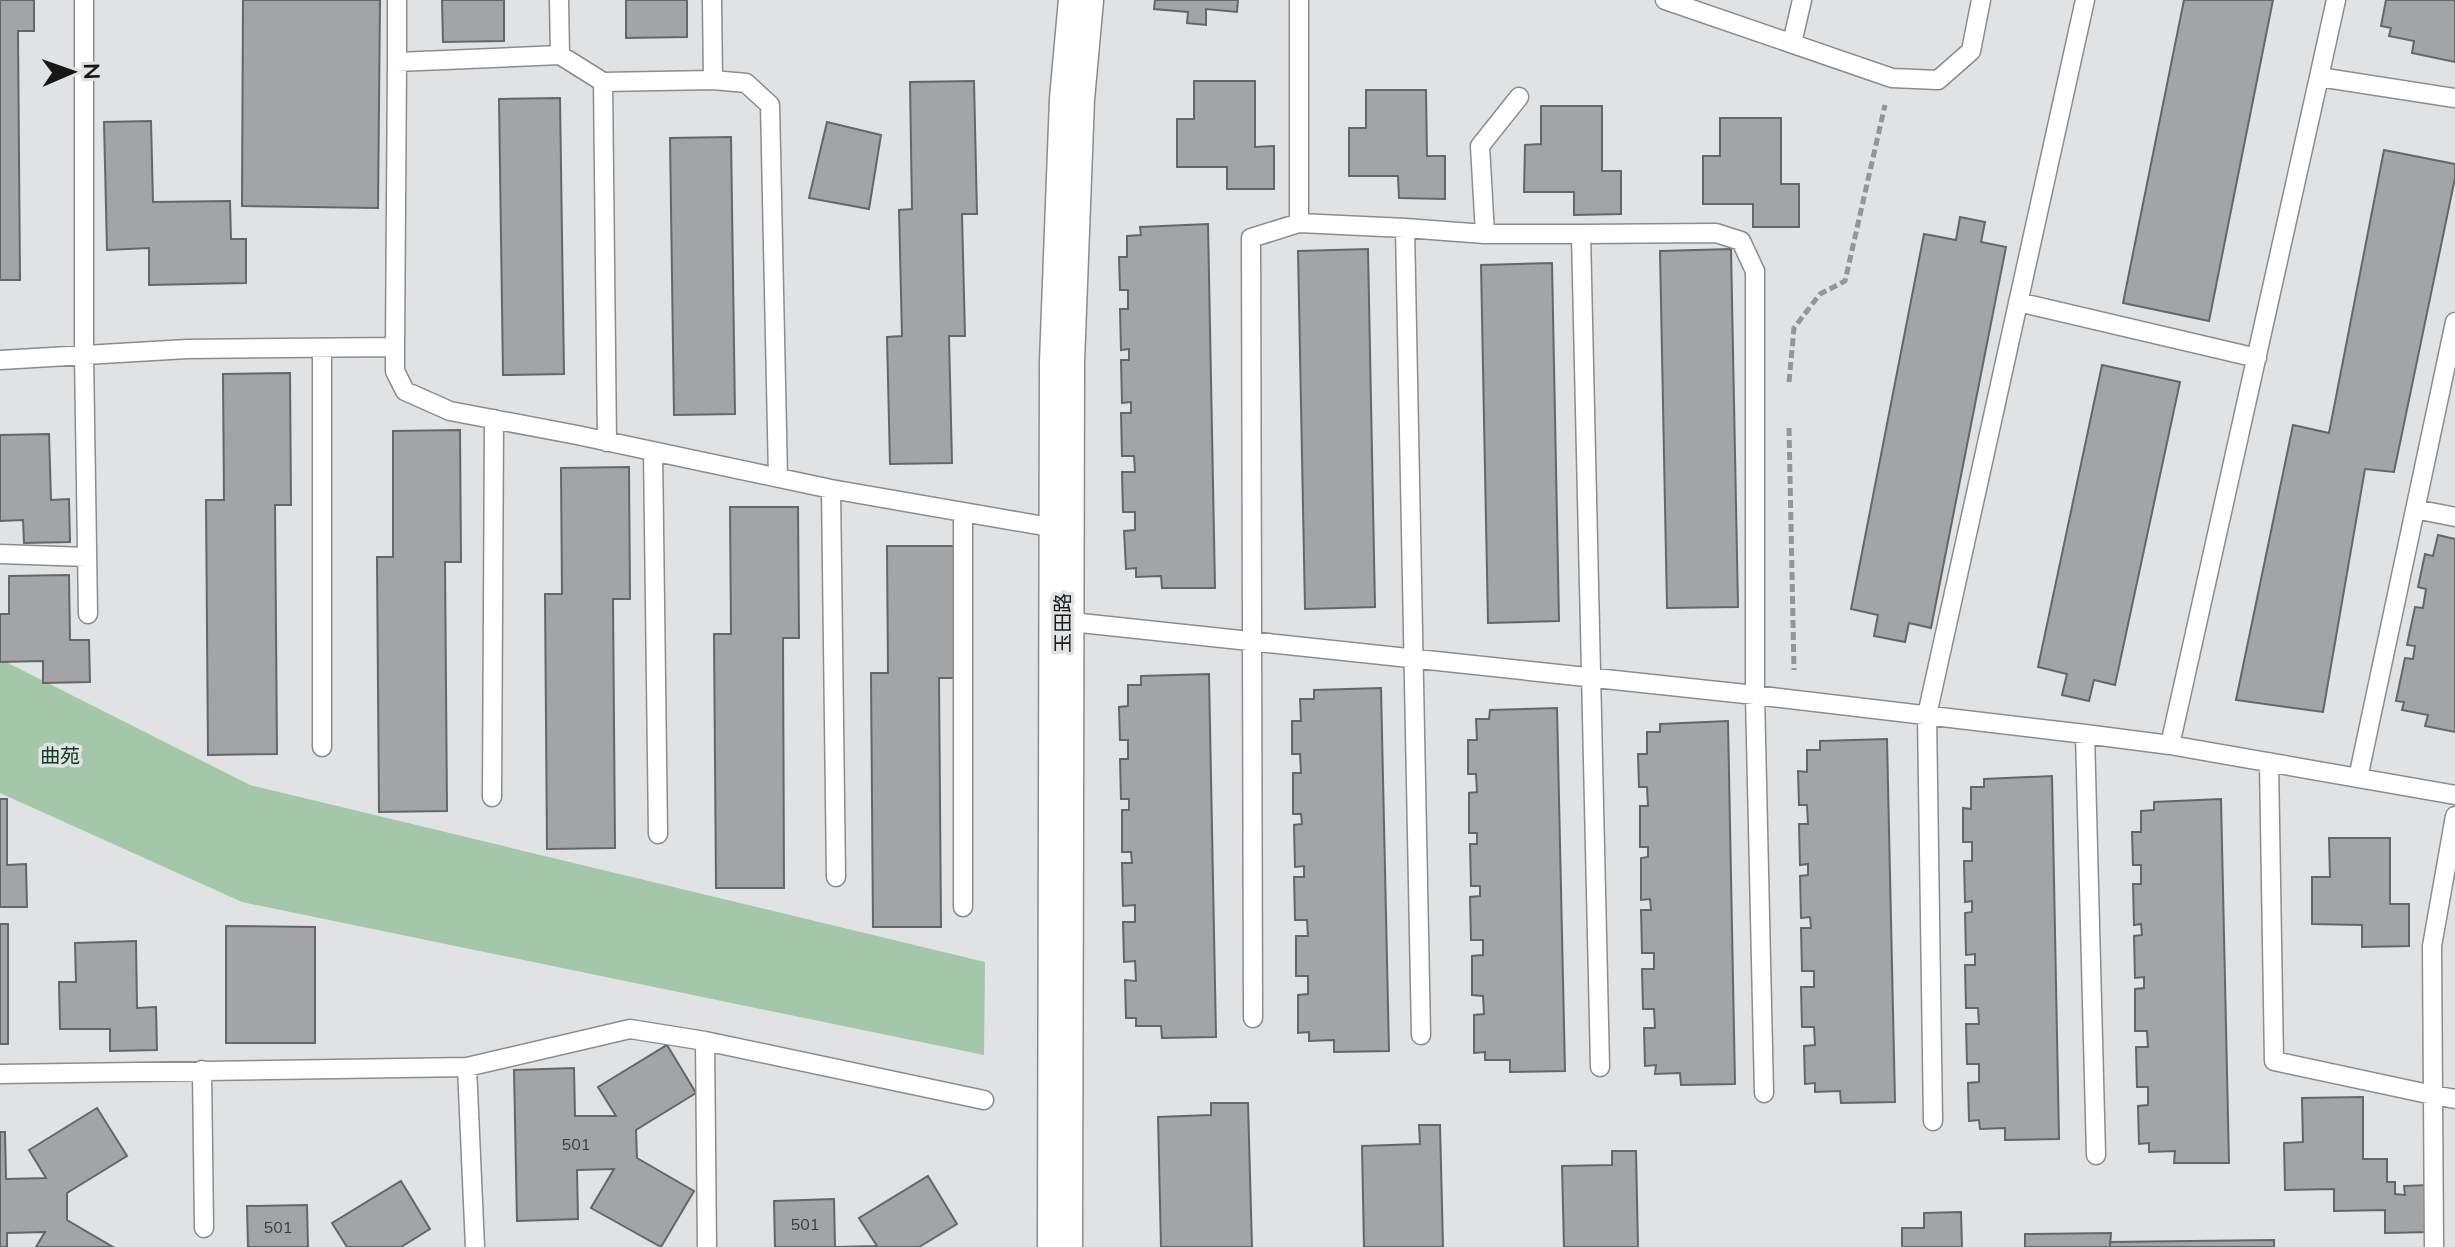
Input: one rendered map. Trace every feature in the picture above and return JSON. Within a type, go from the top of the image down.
[{"type":"street","name":"玉田路","points":[[1060,1247],[1062,362],[1072,99],[1081,0]]},
{"type":"lane","points":[[84,0],[88,614]]},
{"type":"lane","points":[[397,0],[395,371],[405,391],[450,411],[831,489],[1061,529]]},
{"type":"lane","points":[[559,0],[560,55]]},
{"type":"lane","points":[[712,0],[713,80]]},
{"type":"lane","points":[[1299,0],[1299,223]]},
{"type":"lane","points":[[1665,0],[1892,78],[1938,80],[1971,51],[1981,0]]},
{"type":"lane","points":[[1792,43],[1802,0]]},
{"type":"lane","points":[[1933,1121],[1927,715],[2085,0]]},
{"type":"lane","points":[[2170,745],[2336,0]]},
{"type":"lane","points":[[397,62],[560,55],[603,82],[713,80],[746,83],[770,105],[778,477]]},
{"type":"lane","points":[[2319,77],[2455,98]]},
{"type":"lane","points":[[603,82],[607,442]]},
{"type":"lane","points":[[1485,234],[1480,146],[1519,97]]},
{"type":"lane","points":[[1253,1018],[1251,238],[1299,223],[1485,234],[1716,233],[1741,241],[1755,271],[1755,695],[1764,1093]]},
{"type":"lane","points":[[1405,228],[1421,1035]]},
{"type":"lane","points":[[1581,234],[1600,1067]]},
{"type":"lane","points":[[2018,302],[2257,358]]},
{"type":"lane","points":[[2358,778],[2455,322]]},
{"type":"lane","points":[[0,360],[187,349],[395,347]]},
{"type":"lane","points":[[322,348],[322,747]]},
{"type":"lane","points":[[492,797],[494,419]]},
{"type":"lane","points":[[653,451],[658,834]]},
{"type":"lane","points":[[831,489],[836,877]]},
{"type":"lane","points":[[2415,509],[2455,517]]},
{"type":"lane","points":[[963,512],[963,907]]},
{"type":"lane","points":[[0,554],[87,557]]},
{"type":"lane","points":[[1062,621],[1795,699],[2085,734],[2170,745],[2455,795]]},
{"type":"lane","points":[[2085,734],[2096,1155]]},
{"type":"lane","points":[[2269,763],[2274,1061],[2455,1099]]},
{"type":"lane","points":[[2434,1247],[2432,946],[2455,816]]},
{"type":"lane","points":[[0,1074],[467,1067],[630,1029],[705,1041],[984,1100]]},
{"type":"lane","points":[[705,1041],[707,1247]]},
{"type":"lane","points":[[467,1067],[475,1247]]},
{"type":"lane","points":[[202,1070],[204,1228]]},
{"type":"path","points":[[1788,390],[1794,328],[1820,294],[1845,281],[1892,78]]},
{"type":"path","points":[[1789,421],[1795,699]]},
{"type":"green space","name":"曲苑","points":[[0,659],[250,785],[985,962],[984,1055],[242,902],[0,793]]},
{"type":"building","points":[[0,0],[34,0],[34,31],[18,31],[20,280],[0,280]]},
{"type":"building","points":[[243,0],[380,0],[378,208],[242,206]]},
{"type":"building","points":[[442,0],[504,0],[504,41],[443,42]]},
{"type":"building","points":[[626,0],[687,0],[687,37],[626,38]]},
{"type":"building","points":[[1155,0],[1238,0],[1237,12],[1206,9],[1206,25],[1187,23],[1188,12],[1154,9]]},
{"type":"building","points":[[2184,0],[2273,0],[2209,321],[2123,303]]},
{"type":"building","points":[[2386,0],[2455,0],[2455,62],[2412,53],[2414,41],[2389,36],[2391,28],[2381,26]]},
{"type":"building","points":[[974,81],[977,214],[962,214],[965,336],[949,336],[952,463],[890,464],[887,337],[902,336],[899,210],[912,209],[910,82]]},
{"type":"building","points":[[1194,81],[1255,81],[1255,147],[1274,146],[1274,189],[1227,189],[1227,167],[1177,167],[1177,119],[1194,119]]},
{"type":"building","points":[[1366,90],[1426,90],[1427,156],[1445,156],[1445,199],[1399,198],[1398,176],[1349,176],[1349,128],[1366,128]]},
{"type":"building","points":[[560,98],[564,374],[503,375],[499,99]]},
{"type":"building","points":[[1541,106],[1602,106],[1602,171],[1621,171],[1621,214],[1574,215],[1574,192],[1524,192],[1525,145],[1541,144]]},
{"type":"building","points":[[1720,118],[1781,118],[1781,184],[1799,184],[1799,227],[1753,227],[1753,204],[1703,204],[1703,156],[1720,156]]},
{"type":"building","points":[[151,121],[153,202],[230,201],[231,239],[246,239],[246,283],[149,285],[149,248],[107,250],[104,122]]},
{"type":"building","points":[[827,122],[881,135],[869,209],[809,198]]},
{"type":"building","points":[[731,137],[735,414],[674,415],[670,138]]},
{"type":"building","points":[[2384,150],[2455,164],[2455,178],[2394,472],[2365,469],[2323,712],[2236,700],[2293,425],[2329,433]]},
{"type":"building","points":[[1960,217],[1985,222],[1981,242],[2006,247],[1931,628],[1909,623],[1905,642],[1874,636],[1878,615],[1851,609],[1924,234],[1956,240]]},
{"type":"building","points":[[1208,224],[1215,588],[1162,588],[1161,576],[1136,577],[1136,568],[1126,569],[1124,531],[1135,530],[1135,512],[1123,512],[1122,472],[1135,472],[1134,456],[1122,456],[1121,413],[1131,413],[1131,402],[1122,403],[1121,360],[1129,360],[1129,349],[1121,350],[1120,309],[1128,309],[1128,290],[1120,290],[1119,257],[1127,257],[1127,236],[1141,235],[1140,227]]},
{"type":"building","points":[[1368,249],[1375,607],[1305,609],[1298,251]]},
{"type":"building","points":[[1731,249],[1738,607],[1667,608],[1660,251]]},
{"type":"building","points":[[1552,263],[1559,621],[1488,623],[1481,265]]},
{"type":"building","points":[[2102,365],[2180,382],[2115,685],[2094,680],[2089,701],[2062,695],[2067,674],[2038,667]]},
{"type":"building","points":[[290,373],[291,505],[275,505],[277,754],[208,755],[206,500],[224,500],[223,374]]},
{"type":"building","points":[[460,430],[461,562],[445,562],[447,811],[379,812],[377,557],[393,557],[393,431]]},
{"type":"building","points":[[49,434],[51,500],[69,499],[70,542],[24,543],[23,520],[0,521],[0,435]]},
{"type":"building","points":[[629,467],[630,599],[613,599],[615,848],[547,849],[545,594],[562,594],[561,468]]},
{"type":"building","points":[[730,507],[798,507],[799,638],[783,638],[784,888],[716,888],[714,634],[731,634]]},
{"type":"building","points":[[2438,535],[2455,539],[2455,732],[2425,726],[2428,715],[2402,710],[2404,702],[2396,701],[2405,658],[2413,659],[2415,646],[2407,645],[2415,607],[2423,608],[2426,589],[2418,587],[2425,554],[2433,556]]},
{"type":"building","points":[[887,546],[955,546],[956,678],[939,678],[941,927],[873,927],[871,673],[888,673]]},
{"type":"building","points":[[69,575],[70,640],[89,640],[90,682],[43,683],[43,661],[0,662],[0,614],[9,614],[9,576]]},
{"type":"building","points":[[1209,674],[1216,1037],[1162,1038],[1161,1026],[1136,1026],[1136,1018],[1126,1018],[1125,980],[1136,981],[1135,961],[1124,962],[1123,922],[1135,922],[1135,905],[1123,906],[1122,863],[1132,863],[1131,852],[1122,852],[1122,810],[1129,810],[1129,799],[1121,799],[1120,759],[1128,759],[1128,740],[1120,740],[1119,707],[1128,706],[1128,685],[1141,685],[1141,676]]},
{"type":"building","points":[[1381,688],[1389,1051],[1334,1052],[1334,1040],[1309,1041],[1309,1032],[1298,1033],[1298,995],[1308,994],[1308,976],[1296,976],[1296,936],[1308,936],[1307,920],[1295,920],[1294,877],[1304,877],[1304,866],[1295,867],[1294,825],[1302,824],[1301,814],[1293,814],[1293,773],[1301,773],[1300,754],[1292,754],[1292,721],[1301,721],[1300,699],[1314,699],[1314,690]]},
{"type":"building","points":[[1557,708],[1565,1071],[1510,1072],[1510,1060],[1485,1060],[1485,1052],[1474,1053],[1474,1015],[1484,1014],[1483,996],[1472,995],[1472,956],[1483,955],[1483,940],[1471,940],[1470,897],[1480,896],[1480,886],[1471,886],[1470,844],[1477,844],[1477,833],[1469,833],[1469,793],[1477,792],[1476,774],[1468,774],[1468,740],[1477,740],[1476,719],[1489,719],[1490,710]]},
{"type":"building","points":[[1728,721],[1735,1084],[1681,1085],[1680,1073],[1655,1074],[1656,1065],[1645,1066],[1644,1028],[1655,1028],[1654,1009],[1643,1009],[1642,969],[1654,969],[1654,953],[1642,953],[1641,910],[1651,910],[1650,899],[1641,900],[1641,858],[1648,857],[1648,847],[1640,847],[1640,806],[1648,806],[1647,787],[1639,787],[1638,754],[1647,754],[1647,732],[1660,732],[1660,724]]},
{"type":"building","points":[[1887,739],[1895,1102],[1841,1103],[1840,1091],[1815,1092],[1815,1083],[1805,1084],[1804,1046],[1815,1045],[1814,1027],[1802,1027],[1801,987],[1814,987],[1814,971],[1802,971],[1801,928],[1811,928],[1810,917],[1801,918],[1800,876],[1808,875],[1808,864],[1800,865],[1799,824],[1808,824],[1807,805],[1799,805],[1798,771],[1807,772],[1807,750],[1820,750],[1820,741]]},
{"type":"building","points":[[2052,776],[2059,1139],[2005,1140],[2005,1128],[1980,1129],[1979,1120],[1969,1121],[1968,1083],[1979,1082],[1979,1064],[1967,1064],[1966,1024],[1979,1024],[1978,1008],[1966,1008],[1965,965],[1975,965],[1975,954],[1966,955],[1965,913],[1972,912],[1972,901],[1965,902],[1964,861],[1972,861],[1972,842],[1963,842],[1963,808],[1971,809],[1971,787],[1984,787],[1984,779]]},
{"type":"building","points":[[0,799],[7,799],[7,865],[26,864],[27,907],[0,907]]},
{"type":"building","points":[[2221,799],[2229,1163],[2174,1163],[2175,1151],[2149,1152],[2149,1143],[2139,1144],[2138,1106],[2148,1105],[2148,1087],[2137,1087],[2136,1047],[2148,1047],[2147,1031],[2135,1031],[2135,989],[2144,988],[2144,977],[2135,978],[2134,936],[2142,935],[2141,924],[2134,925],[2133,884],[2141,884],[2141,865],[2133,865],[2132,832],[2141,832],[2141,811],[2154,810],[2154,802]]},
{"type":"building","points":[[2329,838],[2390,838],[2390,904],[2409,904],[2409,946],[2362,947],[2362,925],[2312,924],[2312,877],[2330,877]]},
{"type":"building","points":[[0,924],[8,924],[8,1044],[0,1044]]},
{"type":"building","points":[[226,926],[315,927],[315,1043],[226,1043]]},
{"type":"building","points":[[136,941],[137,1008],[156,1007],[157,1050],[110,1051],[110,1029],[60,1029],[59,982],[76,982],[75,943]]},
{"type":"building","points":[[667,1045],[696,1093],[636,1130],[637,1158],[694,1191],[661,1247],[591,1208],[614,1169],[577,1170],[578,1219],[517,1221],[514,1070],[574,1068],[575,1116],[616,1116],[598,1087]]},
{"type":"building","points":[[2363,1097],[2363,1159],[2387,1159],[2387,1182],[2395,1182],[2395,1194],[2405,1195],[2404,1186],[2430,1185],[2430,1232],[2385,1233],[2385,1210],[2334,1211],[2334,1189],[2285,1190],[2284,1143],[2303,1142],[2302,1098]]},
{"type":"building","points":[[1211,1103],[1248,1103],[1252,1247],[1161,1247],[1158,1117],[1211,1115]]},
{"type":"building","points":[[97,1108],[127,1156],[67,1193],[67,1220],[113,1247],[36,1247],[45,1232],[7,1233],[7,1247],[0,1247],[0,1132],[5,1132],[6,1179],[46,1178],[29,1150]]},
{"type":"building","points":[[1419,1125],[1440,1125],[1443,1247],[1364,1247],[1362,1146],[1420,1144]]},
{"type":"building","points":[[1612,1151],[1636,1151],[1638,1247],[1564,1247],[1562,1166],[1612,1165]]},
{"type":"building","points":[[928,1176],[957,1224],[919,1247],[836,1247],[877,1246],[859,1218]]},
{"type":"building","points":[[401,1181],[430,1229],[401,1247],[347,1247],[332,1223]]},
{"type":"building","points":[[834,1199],[835,1247],[775,1247],[774,1201]]},
{"type":"building","points":[[307,1205],[308,1247],[248,1247],[247,1206]]},
{"type":"building","points":[[1961,1212],[1962,1247],[1902,1247],[1902,1228],[1924,1228],[1924,1213]]},
{"type":"building","points":[[2111,1233],[2110,1247],[2025,1247],[2025,1234]]},
{"type":"building","points":[[2274,1240],[2274,1247],[2110,1247],[2110,1242]]}]
